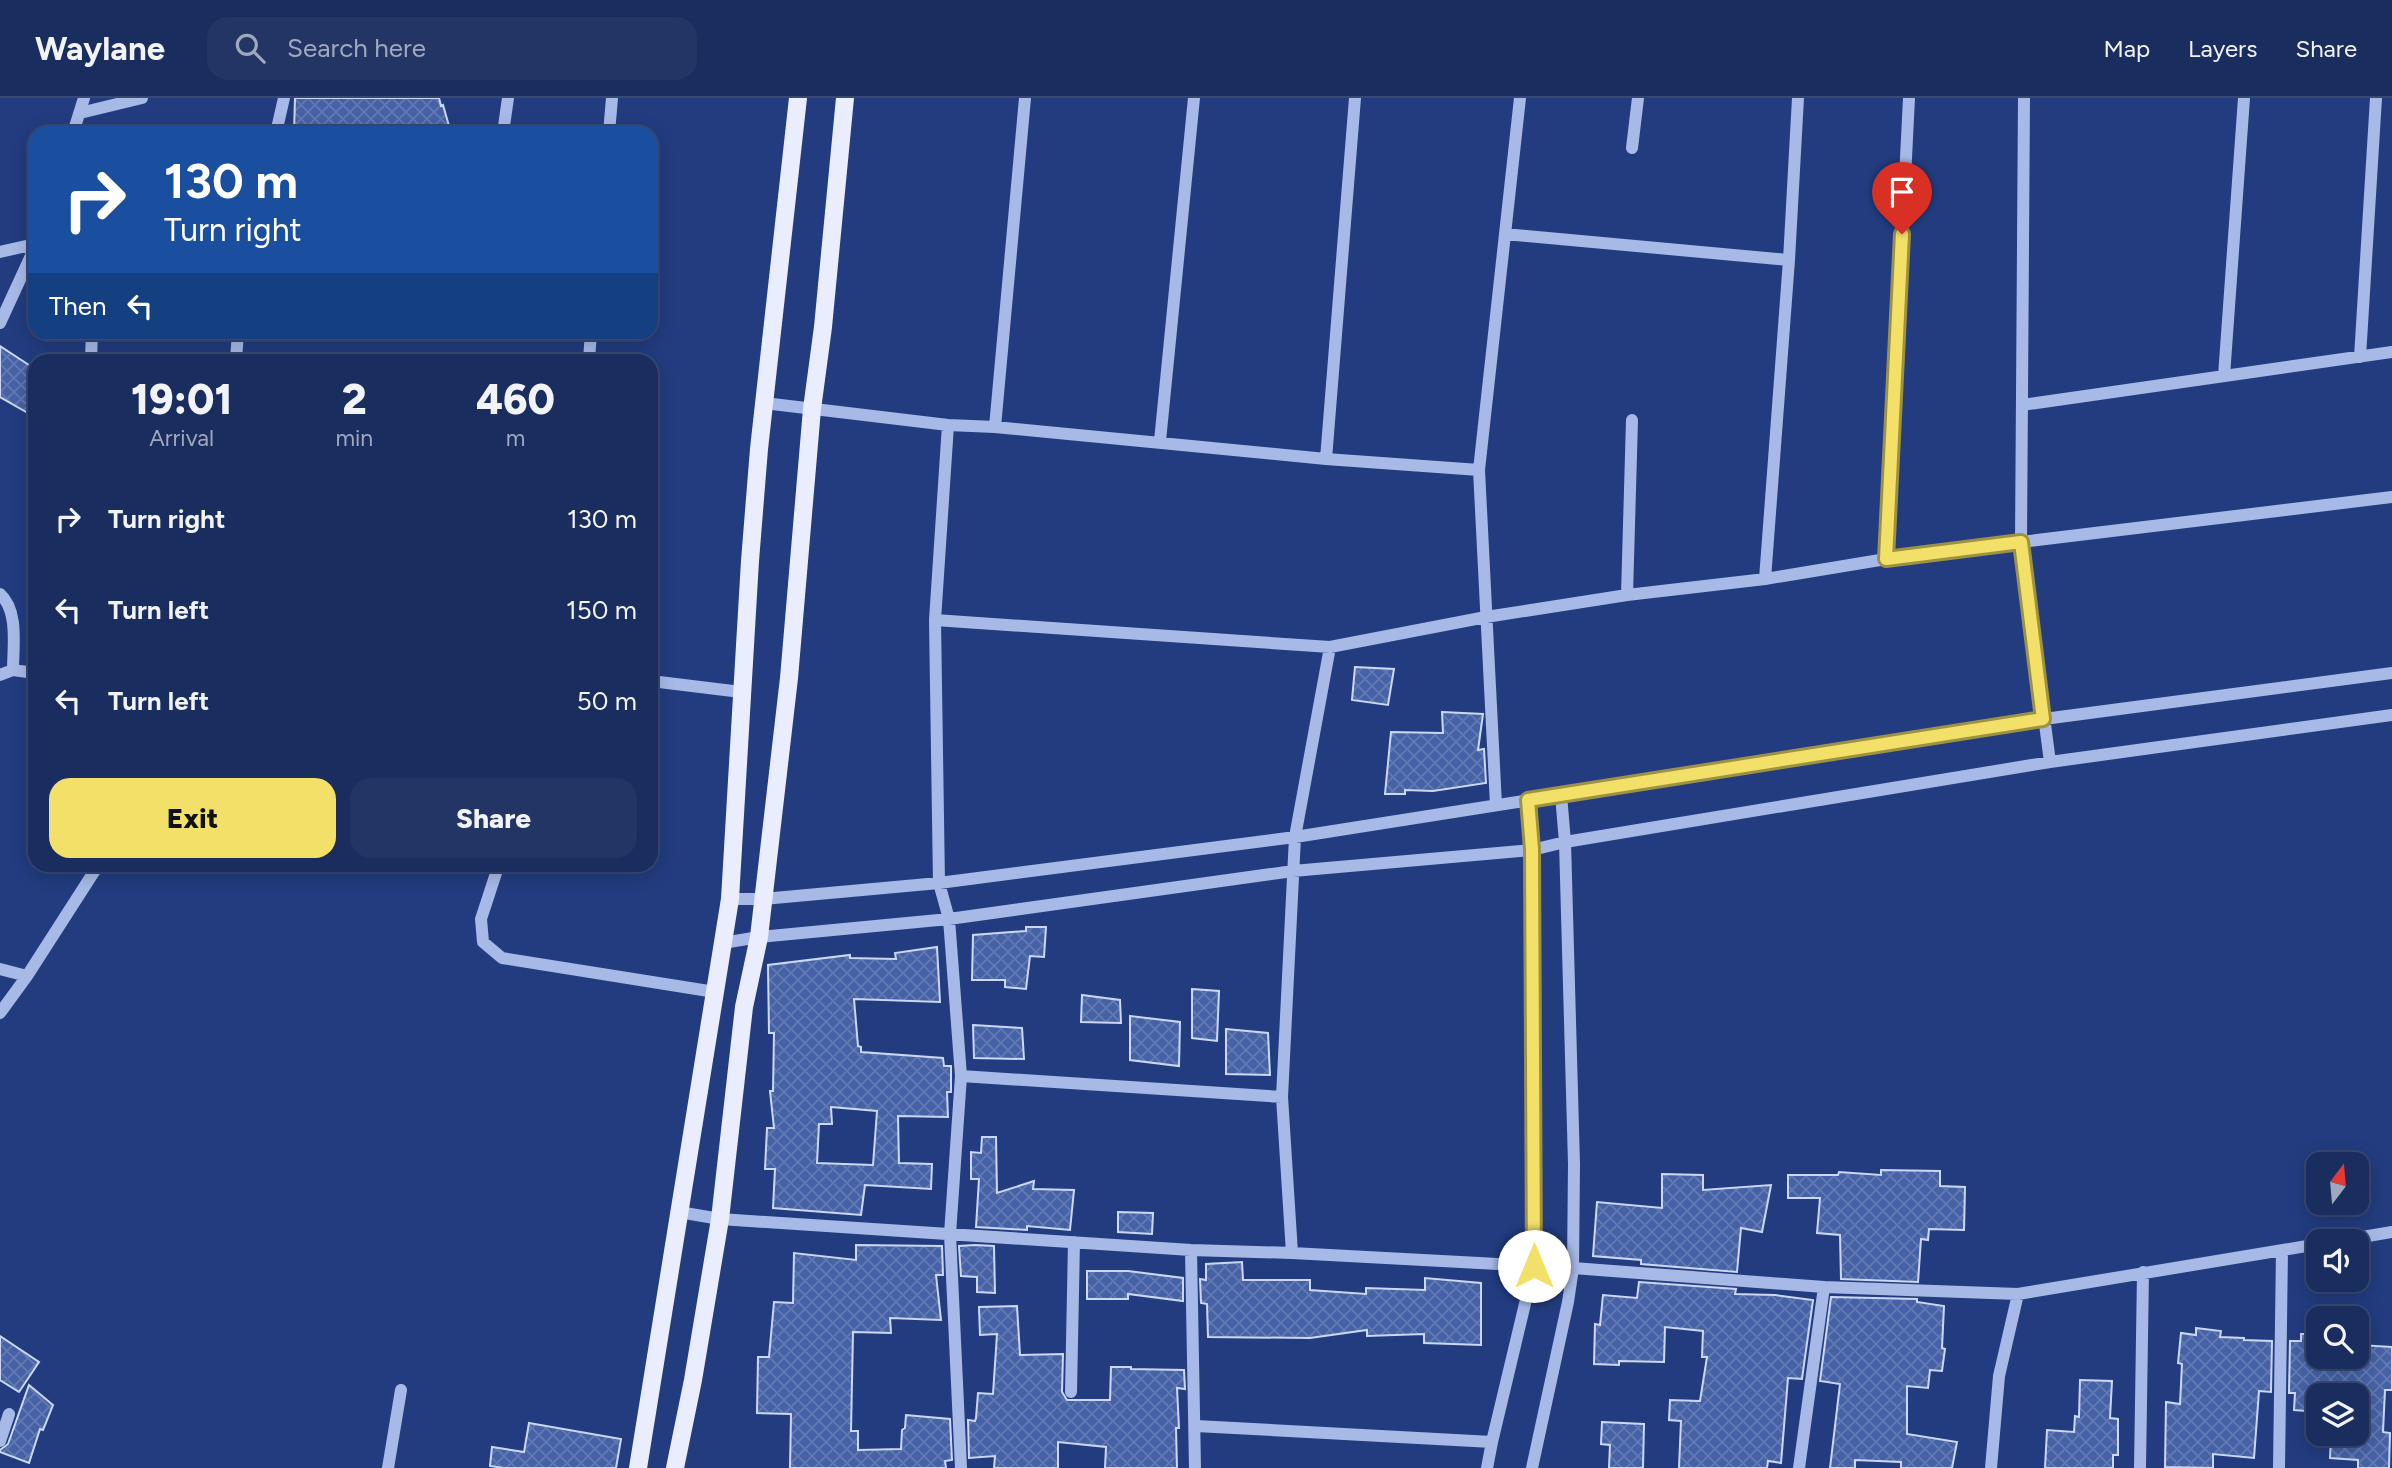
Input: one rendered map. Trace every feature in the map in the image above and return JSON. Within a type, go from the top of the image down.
[{"type":"main road","points":[[638,1468],[730,899],[750,561],[764,403],[798,98]]},
{"type":"main road","points":[[675,1468],[720,1219],[744,1007],[759,937],[789,678],[812,409],[823,327],[845,98]]},
{"type":"street","points":[[76,126],[84,98]]},
{"type":"street","points":[[80,113],[142,98]]},
{"type":"street","points":[[278,126],[284,98]]},
{"type":"street","points":[[504,126],[508,98]]},
{"type":"street","points":[[610,126],[612,98]]},
{"type":"street","points":[[995,427],[1025,98]]},
{"type":"street","points":[[1160,441],[1194,98]]},
{"type":"street","points":[[1326,459],[1355,98]]},
{"type":"street","points":[[1496,805],[1479,470],[1520,98]]},
{"type":"street","points":[[1632,148],[1638,98]]},
{"type":"street","points":[[1765,579],[1789,260],[1798,98]]},
{"type":"street","points":[[1886,559],[1909,98]]},
{"type":"street","points":[[2024,98],[2021,542],[2050,762]]},
{"type":"street","points":[[2224,376],[2244,98]]},
{"type":"street","points":[[2360,357],[2376,98]]},
{"type":"street","points":[[1505,234],[1789,260]]},
{"type":"street","points":[[0,252],[28,246]]},
{"type":"street","points":[[0,323],[28,261]]},
{"type":"street","points":[[2022,405],[2392,352]]},
{"type":"street","points":[[764,403],[948,425],[1479,470]]},
{"type":"street","points":[[1627,595],[1632,420]]},
{"type":"street","points":[[948,425],[935,620],[939,883],[949,919],[961,1076],[950,1234],[961,1468]]},
{"type":"street","points":[[935,620],[1330,647],[1486,617],[1627,595],[1765,579],[1886,559],[2392,497]]},
{"type":"street","points":[[0,594],[9,606],[12,619],[13,670]]},
{"type":"street","points":[[1292,1253],[1282,1097],[1295,837],[1330,647]]},
{"type":"street","points":[[0,676],[13,670],[28,672]]},
{"type":"street","points":[[730,899],[763,899],[939,883],[1295,837],[2043,719],[2392,673]]},
{"type":"street","points":[[658,682],[741,692]]},
{"type":"street","points":[[723,943],[759,937],[949,919],[1293,871],[1532,849],[2050,762],[2392,715]]},
{"type":"street","points":[[1532,1468],[1566,1314],[1573,1268],[1574,1164],[1565,842],[1561,795]]},
{"type":"street","points":[[1488,1468],[1534,1266],[1532,849],[1528,800]]},
{"type":"street","points":[[0,1013],[94,872]]},
{"type":"street","points":[[496,872],[481,919],[483,942],[502,958],[715,992]]},
{"type":"street","points":[[0,969],[27,976]]},
{"type":"street","points":[[961,1076],[1282,1097]]},
{"type":"street","points":[[679,1212],[720,1219],[1192,1250],[1573,1268],[1824,1287],[2018,1293],[2306,1246]]},
{"type":"street","points":[[2369,1236],[2392,1232]]},
{"type":"street","points":[[1071,1392],[1074,1242]]},
{"type":"street","points":[[1192,1250],[1195,1468]]},
{"type":"street","points":[[2279,1468],[2282,1250]]},
{"type":"street","points":[[2140,1468],[2143,1272]]},
{"type":"street","points":[[1799,1468],[1824,1287]]},
{"type":"street","points":[[1991,1468],[1999,1376],[2018,1293]]},
{"type":"street","points":[[388,1468],[401,1390]]},
{"type":"street","points":[[0,1441],[9,1414]]},
{"type":"street","points":[[1196,1426],[1492,1442]]},
{"type":"building","points":[[295,98],[439,98],[449,126],[294,126]]},
{"type":"building","points":[[0,346],[28,364],[28,413],[0,397]]},
{"type":"building","points":[[1355,667],[1394,669],[1388,705],[1352,700]]},
{"type":"building","points":[[1442,712],[1483,714],[1478,750],[1484,749],[1486,783],[1433,791],[1405,790],[1405,794],[1385,794],[1391,732],[1443,733]]},
{"type":"building","points":[[1026,927],[1046,927],[1044,957],[1030,956],[1026,989],[1005,987],[1005,980],[972,980],[973,935],[1026,931]]},
{"type":"building","points":[[937,947],[940,1002],[854,999],[858,1046],[861,1047],[861,1052],[943,1058],[944,1066],[951,1066],[951,1092],[947,1092],[948,1117],[898,1116],[899,1163],[932,1164],[931,1189],[865,1185],[861,1215],[773,1208],[775,1169],[765,1169],[767,1128],[774,1128],[770,1091],[773,1091],[774,1033],[769,1033],[768,965],[850,955],[850,958],[896,959],[895,953]],"holes":[[[831,1107],[877,1111],[873,1165],[817,1163],[819,1124],[832,1124]]]},
{"type":"building","points":[[1192,989],[1219,991],[1217,1041],[1192,1038]]},
{"type":"building","points":[[1082,995],[1120,1000],[1121,1023],[1081,1022]]},
{"type":"building","points":[[1130,1016],[1180,1022],[1179,1066],[1130,1060]]},
{"type":"building","points":[[973,1025],[1022,1028],[1024,1059],[974,1058]]},
{"type":"building","points":[[1226,1029],[1268,1033],[1270,1075],[1226,1074]]},
{"type":"building","points":[[982,1137],[996,1137],[997,1193],[1034,1181],[1033,1189],[1074,1190],[1070,1230],[1027,1226],[1027,1230],[976,1227],[979,1179],[971,1179],[971,1152],[981,1153]]},
{"type":"building","points":[[1881,1170],[1940,1171],[1940,1186],[1965,1187],[1964,1230],[1929,1229],[1928,1240],[1921,1239],[1918,1282],[1841,1279],[1840,1235],[1817,1233],[1820,1198],[1788,1198],[1788,1175],[1838,1175],[1839,1172],[1881,1175]]},
{"type":"building","points":[[1662,1174],[1703,1175],[1703,1190],[1771,1185],[1762,1232],[1741,1228],[1737,1272],[1641,1264],[1641,1260],[1593,1256],[1597,1202],[1662,1208]]},
{"type":"building","points":[[1118,1212],[1153,1213],[1152,1234],[1118,1232]]},
{"type":"building","points":[[856,1245],[942,1246],[943,1275],[936,1275],[941,1320],[890,1318],[891,1333],[853,1332],[851,1431],[858,1431],[858,1450],[901,1449],[906,1415],[950,1419],[952,1460],[945,1461],[946,1468],[790,1468],[791,1414],[757,1413],[758,1357],[769,1357],[774,1302],[793,1303],[794,1253],[856,1260]]},
{"type":"building","points":[[959,1246],[994,1246],[995,1293],[977,1292],[977,1277],[961,1276]]},
{"type":"building","points":[[1242,1262],[1243,1280],[1310,1280],[1310,1290],[1366,1294],[1366,1288],[1425,1290],[1425,1278],[1481,1283],[1481,1345],[1424,1343],[1424,1334],[1367,1336],[1367,1330],[1310,1338],[1208,1337],[1207,1304],[1201,1303],[1200,1279],[1206,1280],[1206,1264]]},
{"type":"building","points":[[1087,1271],[1128,1271],[1183,1278],[1183,1301],[1128,1294],[1128,1299],[1087,1299]]},
{"type":"building","points":[[1639,1282],[1736,1289],[1735,1294],[1813,1300],[1802,1379],[1788,1378],[1781,1463],[1768,1461],[1767,1468],[1679,1468],[1681,1421],[1669,1420],[1670,1400],[1700,1401],[1707,1357],[1702,1357],[1703,1331],[1665,1327],[1664,1362],[1619,1361],[1619,1365],[1594,1364],[1595,1324],[1600,1325],[1603,1295],[1637,1298]]},
{"type":"building","points":[[1831,1297],[1917,1299],[1917,1302],[1944,1306],[1942,1348],[1945,1349],[1942,1371],[1930,1370],[1928,1388],[1907,1386],[1907,1434],[1957,1442],[1952,1468],[1901,1468],[1901,1462],[1855,1460],[1855,1468],[1830,1468],[1840,1384],[1820,1381]]},
{"type":"building","points":[[1017,1306],[1020,1355],[1063,1354],[1062,1392],[1067,1400],[1110,1400],[1111,1367],[1184,1370],[1185,1389],[1177,1388],[1177,1468],[1105,1468],[1106,1447],[1058,1442],[1058,1468],[994,1468],[995,1456],[969,1458],[968,1420],[975,1421],[978,1393],[993,1394],[997,1334],[980,1335],[979,1307]]},
{"type":"building","points":[[2196,1328],[2221,1331],[2220,1337],[2272,1341],[2271,1392],[2259,1391],[2254,1458],[2213,1454],[2213,1468],[2165,1467],[2166,1402],[2180,1404],[2182,1364],[2178,1363],[2181,1333],[2196,1335]]},
{"type":"building","points":[[2301,1334],[2306,1334],[2306,1369],[2369,1369],[2369,1346],[2392,1347],[2392,1390],[2385,1390],[2383,1432],[2390,1433],[2389,1468],[2358,1468],[2358,1460],[2330,1458],[2331,1446],[2369,1446],[2369,1383],[2306,1383],[2306,1411],[2294,1410],[2295,1393],[2289,1393],[2290,1341],[2301,1341]]},
{"type":"building","points":[[0,1336],[39,1362],[19,1392],[0,1380]]},
{"type":"building","points":[[2080,1380],[2112,1381],[2110,1418],[2118,1419],[2118,1455],[2113,1455],[2113,1468],[2045,1468],[2047,1430],[2074,1432],[2075,1416],[2079,1417]]},
{"type":"building","points":[[29,1385],[53,1405],[43,1430],[40,1429],[29,1463],[0,1450],[8,1444]]},
{"type":"building","points":[[1602,1422],[1644,1424],[1643,1468],[1609,1468],[1610,1445],[1601,1444]]},
{"type":"building","points":[[529,1423],[621,1439],[616,1468],[490,1466],[492,1447],[524,1452]]},
{"type":"route","points":[[1534,1266],[1532,849],[1528,800],[2043,719],[2021,542],[1886,559],[1902,234]]}]
